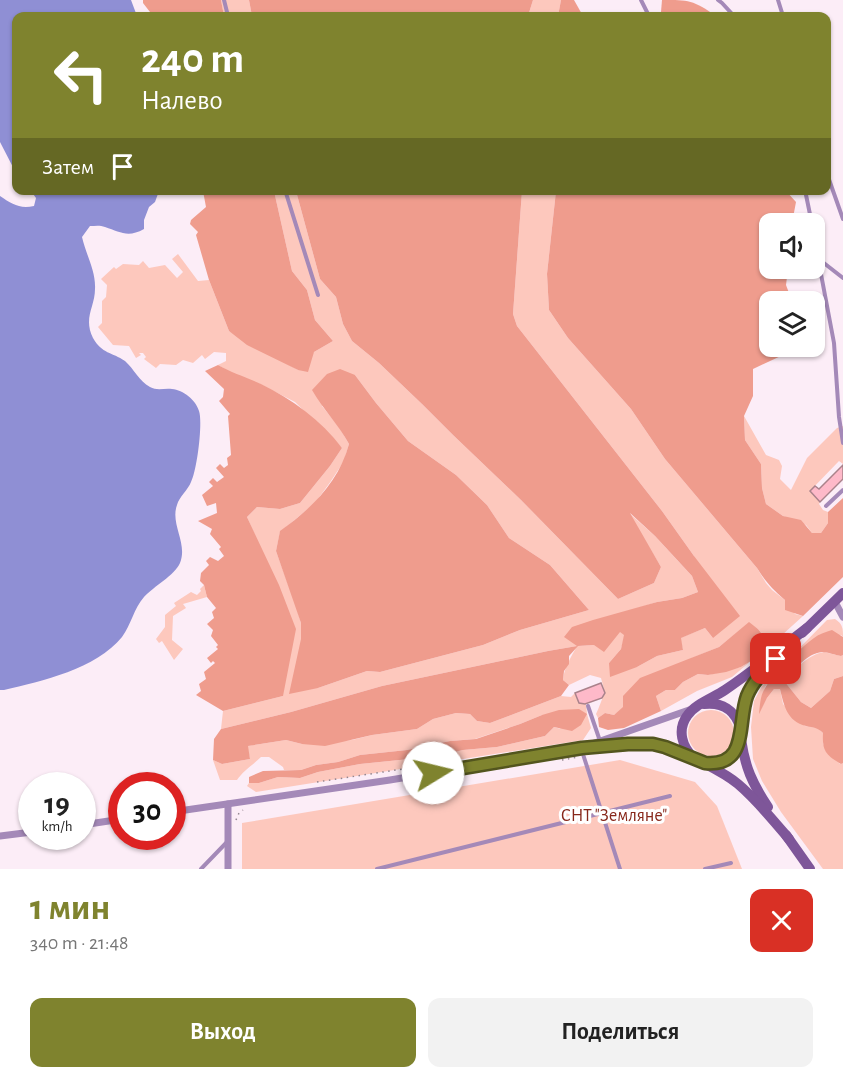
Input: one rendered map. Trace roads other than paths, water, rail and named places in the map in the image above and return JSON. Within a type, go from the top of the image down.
[{"type":"street","points":[[186,810],[390,780],[582,748],[653,744],[697,759],[717,763],[728,758],[736,750],[741,736],[744,705],[754,682],[843,593]]},
{"type":"street","points":[[835,602],[843,617]]},
{"type":"street","points":[[789,839],[750,794],[729,777],[697,759],[686,749],[681,733],[684,722],[696,707],[738,680],[807,628]]},
{"type":"street","points":[[582,748],[696,707],[713,704],[727,708],[737,719],[744,758],[750,776],[810,869]]},
{"type":"street","points":[[228,804],[228,869]]},
{"type":"street","points":[[0,837],[18,834]]},
{"type":"lane","points":[[718,0],[730,12]]},
{"type":"lane","points":[[831,185],[843,219]]},
{"type":"lane","points":[[287,195],[318,295]]},
{"type":"lane","points":[[807,195],[810,213]]},
{"type":"lane","points":[[825,264],[843,278]]},
{"type":"lane","points":[[823,279],[834,343],[843,444]]},
{"type":"lane","points":[[826,506],[843,490]]},
{"type":"lane","points":[[588,706],[600,741]]},
{"type":"lane","points":[[582,748],[620,869]]},
{"type":"lane","points":[[377,869],[670,796]]},
{"type":"lane","points":[[201,869],[228,841]]},
{"type":"lane","points":[[705,869],[731,863]]},
{"type":"water","points":[[0,0],[131,0],[136,12],[12,12],[12,165],[0,142]]},
{"type":"water","points":[[34,195],[158,195],[155,202],[149,207],[144,220],[144,229],[129,234],[101,226],[90,226],[82,237],[95,282],[95,295],[90,313],[90,331],[100,347],[125,361],[150,387],[176,390],[192,399],[199,411],[200,435],[193,476],[175,512],[182,548],[182,556],[177,568],[144,597],[122,637],[98,658],[51,678],[0,690],[0,196],[24,207],[34,206],[36,198]]},
{"type":"park label","name":"СНТ \"Земляне\"","points":[[614,815]]}]
